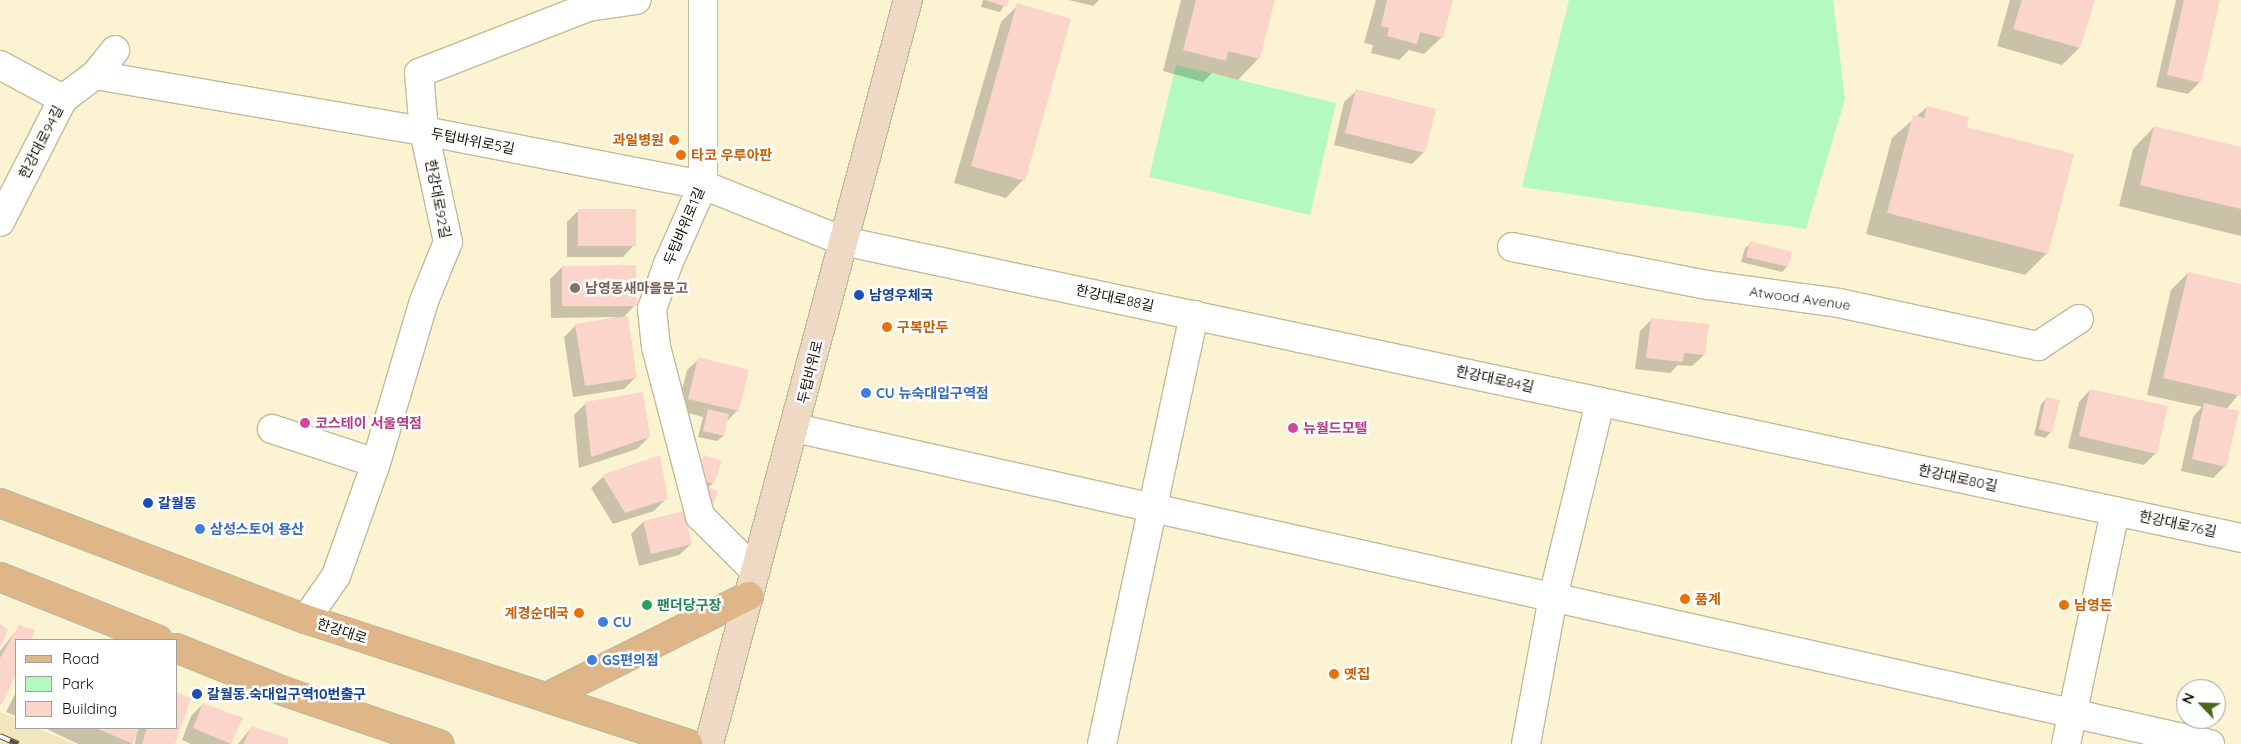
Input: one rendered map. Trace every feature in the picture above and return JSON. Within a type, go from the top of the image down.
[{"type":"main road","name":"두텁바위로","points":[[709,744],[796,428],[843,241],[908,0]]},
{"type":"main road","name":"한강대로","points":[[0,502],[306,619],[688,744]]},
{"type":"main road","points":[[0,577],[155,639]]},
{"type":"main road","points":[[547,697],[752,584]]},
{"type":"main road","points":[[178,649],[286,692],[440,744]]},
{"type":"street","name":"한강대로92길","points":[[306,619],[336,576],[376,463],[424,301],[448,242],[424,131],[419,73],[588,7],[636,0]]},
{"type":"street","name":"두텁바위로1길","points":[[703,0],[703,185],[668,264],[652,309],[656,347],[700,516],[752,584]]},
{"type":"street","name":"한강대로94길","points":[[0,222],[63,99],[94,74],[115,50]]},
{"type":"street","points":[[0,65],[63,99]]},
{"type":"street","name":"두텁바위로5길","points":[[94,74],[424,131],[703,185],[843,241]]},
{"type":"street","name":"한강대로88길","points":[[843,241],[1194,315]]},
{"type":"street","name":"Atwood Avenue","points":[[1512,247],[1708,285],[1840,302],[2038,346],[2079,319]]},
{"type":"street","points":[[1102,744],[1155,508],[1194,315]]},
{"type":"street","name":"한강대로84길","points":[[1194,315],[1600,402]]},
{"type":"street","points":[[1526,744],[1553,597],[1600,402]]},
{"type":"street","name":"한강대로80길","points":[[1600,402],[2115,511]]},
{"type":"street","points":[[796,428],[2210,744]]},
{"type":"street","points":[[272,430],[376,463]]},
{"type":"street","points":[[2066,744],[2115,511]]},
{"type":"street","name":"한강대로76길","points":[[2115,511],[2241,538]]},
{"type":"shaded area","points":[[0,712],[15,719],[15,729],[39,729],[74,744],[0,744]]},
{"type":"green space","points":[[1569,0],[1833,0],[1845,99],[1806,229],[1522,187]]},
{"type":"green space","points":[[1176,65],[1336,103],[1310,215],[1149,177]]},
{"type":"building","points":[[984,0],[1009,0],[1007,7]]},
{"type":"building","points":[[1196,0],[1275,0],[1260,59],[1228,51],[1226,61],[1183,50]]},
{"type":"building","points":[[1387,0],[1453,0],[1443,38],[1420,32],[1417,44],[1387,36],[1389,28],[1381,26]]},
{"type":"building","points":[[2022,0],[2095,0],[2080,48],[2013,29]]},
{"type":"building","points":[[2184,0],[2220,0],[2201,83],[2167,75]]},
{"type":"building","points":[[1017,3],[1071,19],[1025,181],[971,166]]},
{"type":"building","points":[[1356,89],[1436,109],[1425,153],[1345,133]]},
{"type":"building","points":[[1927,106],[1969,117],[1967,127],[2074,154],[2048,254],[1887,213],[1913,115],[1924,118]]},
{"type":"building","points":[[2154,126],[2241,147],[2241,209],[2140,185]]},
{"type":"building","points":[[578,209],[636,209],[636,246],[578,246]]},
{"type":"building","points":[[1750,241],[1792,252],[1788,267],[1746,257]]},
{"type":"building","points":[[636,265],[637,306],[562,306],[562,266]]},
{"type":"building","points":[[2188,272],[2241,284],[2241,396],[2163,378]]},
{"type":"building","points":[[628,316],[637,378],[585,386],[575,324]]},
{"type":"building","points":[[1651,318],[1709,324],[1705,355],[1684,353],[1683,362],[1646,358]]},
{"type":"building","points":[[698,357],[749,370],[739,411],[688,399]]},
{"type":"building","points":[[2090,389],[2168,406],[2157,454],[2079,436]]},
{"type":"building","points":[[643,392],[650,437],[591,457],[585,402]]},
{"type":"building","points":[[2046,397],[2060,400],[2052,433],[2039,429]]},
{"type":"building","points":[[2204,403],[2239,411],[2226,467],[2192,459]]},
{"type":"building","points":[[708,409],[729,414],[724,436],[703,431]]},
{"type":"building","points":[[660,455],[668,499],[625,513],[602,475]]},
{"type":"building","points":[[704,455],[722,461],[714,484],[696,478]]},
{"type":"building","points":[[699,485],[718,491],[709,517]]},
{"type":"building","points":[[684,511],[692,544],[651,554],[643,521]]},
{"type":"building","points":[[0,624],[8,630],[0,648]]},
{"type":"building","points":[[19,625],[35,630],[31,639],[15,639],[15,675],[3,703],[0,702],[0,658]]},
{"type":"building","points":[[178,693],[191,698],[175,744],[142,744],[147,729],[178,729]]},
{"type":"building","points":[[203,703],[243,718],[231,744],[193,728]]},
{"type":"building","points":[[252,726],[289,739],[287,744],[243,744]]},
{"type":"building","points":[[98,729],[139,729],[133,744]]},
{"type":"railway","points":[[0,736],[18,744]]},
{"type":"place","name":"과일병원","points":[[674,140]]},
{"type":"place","name":"타코 우루아판","points":[[681,155]]},
{"type":"place","name":"남영동새마을문고","points":[[575,288]]},
{"type":"place","name":"남영우체국","points":[[859,295]]},
{"type":"place","name":"구복만두","points":[[887,327]]},
{"type":"place","name":"CU 뉴숙대입구역점","points":[[866,393]]},
{"type":"place","name":"코스테이 서울역점","points":[[305,423]]},
{"type":"place","name":"뉴월드모텔","points":[[1293,428]]},
{"type":"place","name":"갈월동","points":[[148,503]]},
{"type":"place","name":"삼성스토어 용산","points":[[200,529]]},
{"type":"place","name":"품계","points":[[1685,599]]},
{"type":"place","name":"팬더당구장","points":[[647,605]]},
{"type":"place","name":"남영돈","points":[[2064,605]]},
{"type":"place","name":"계경순대국","points":[[579,613]]},
{"type":"place","name":"CU","points":[[603,622]]},
{"type":"place","name":"GS편의점","points":[[592,660]]},
{"type":"place","name":"옛집","points":[[1334,674]]},
{"type":"place","name":"갈월동.숙대입구역10번출구","points":[[197,694]]}]
